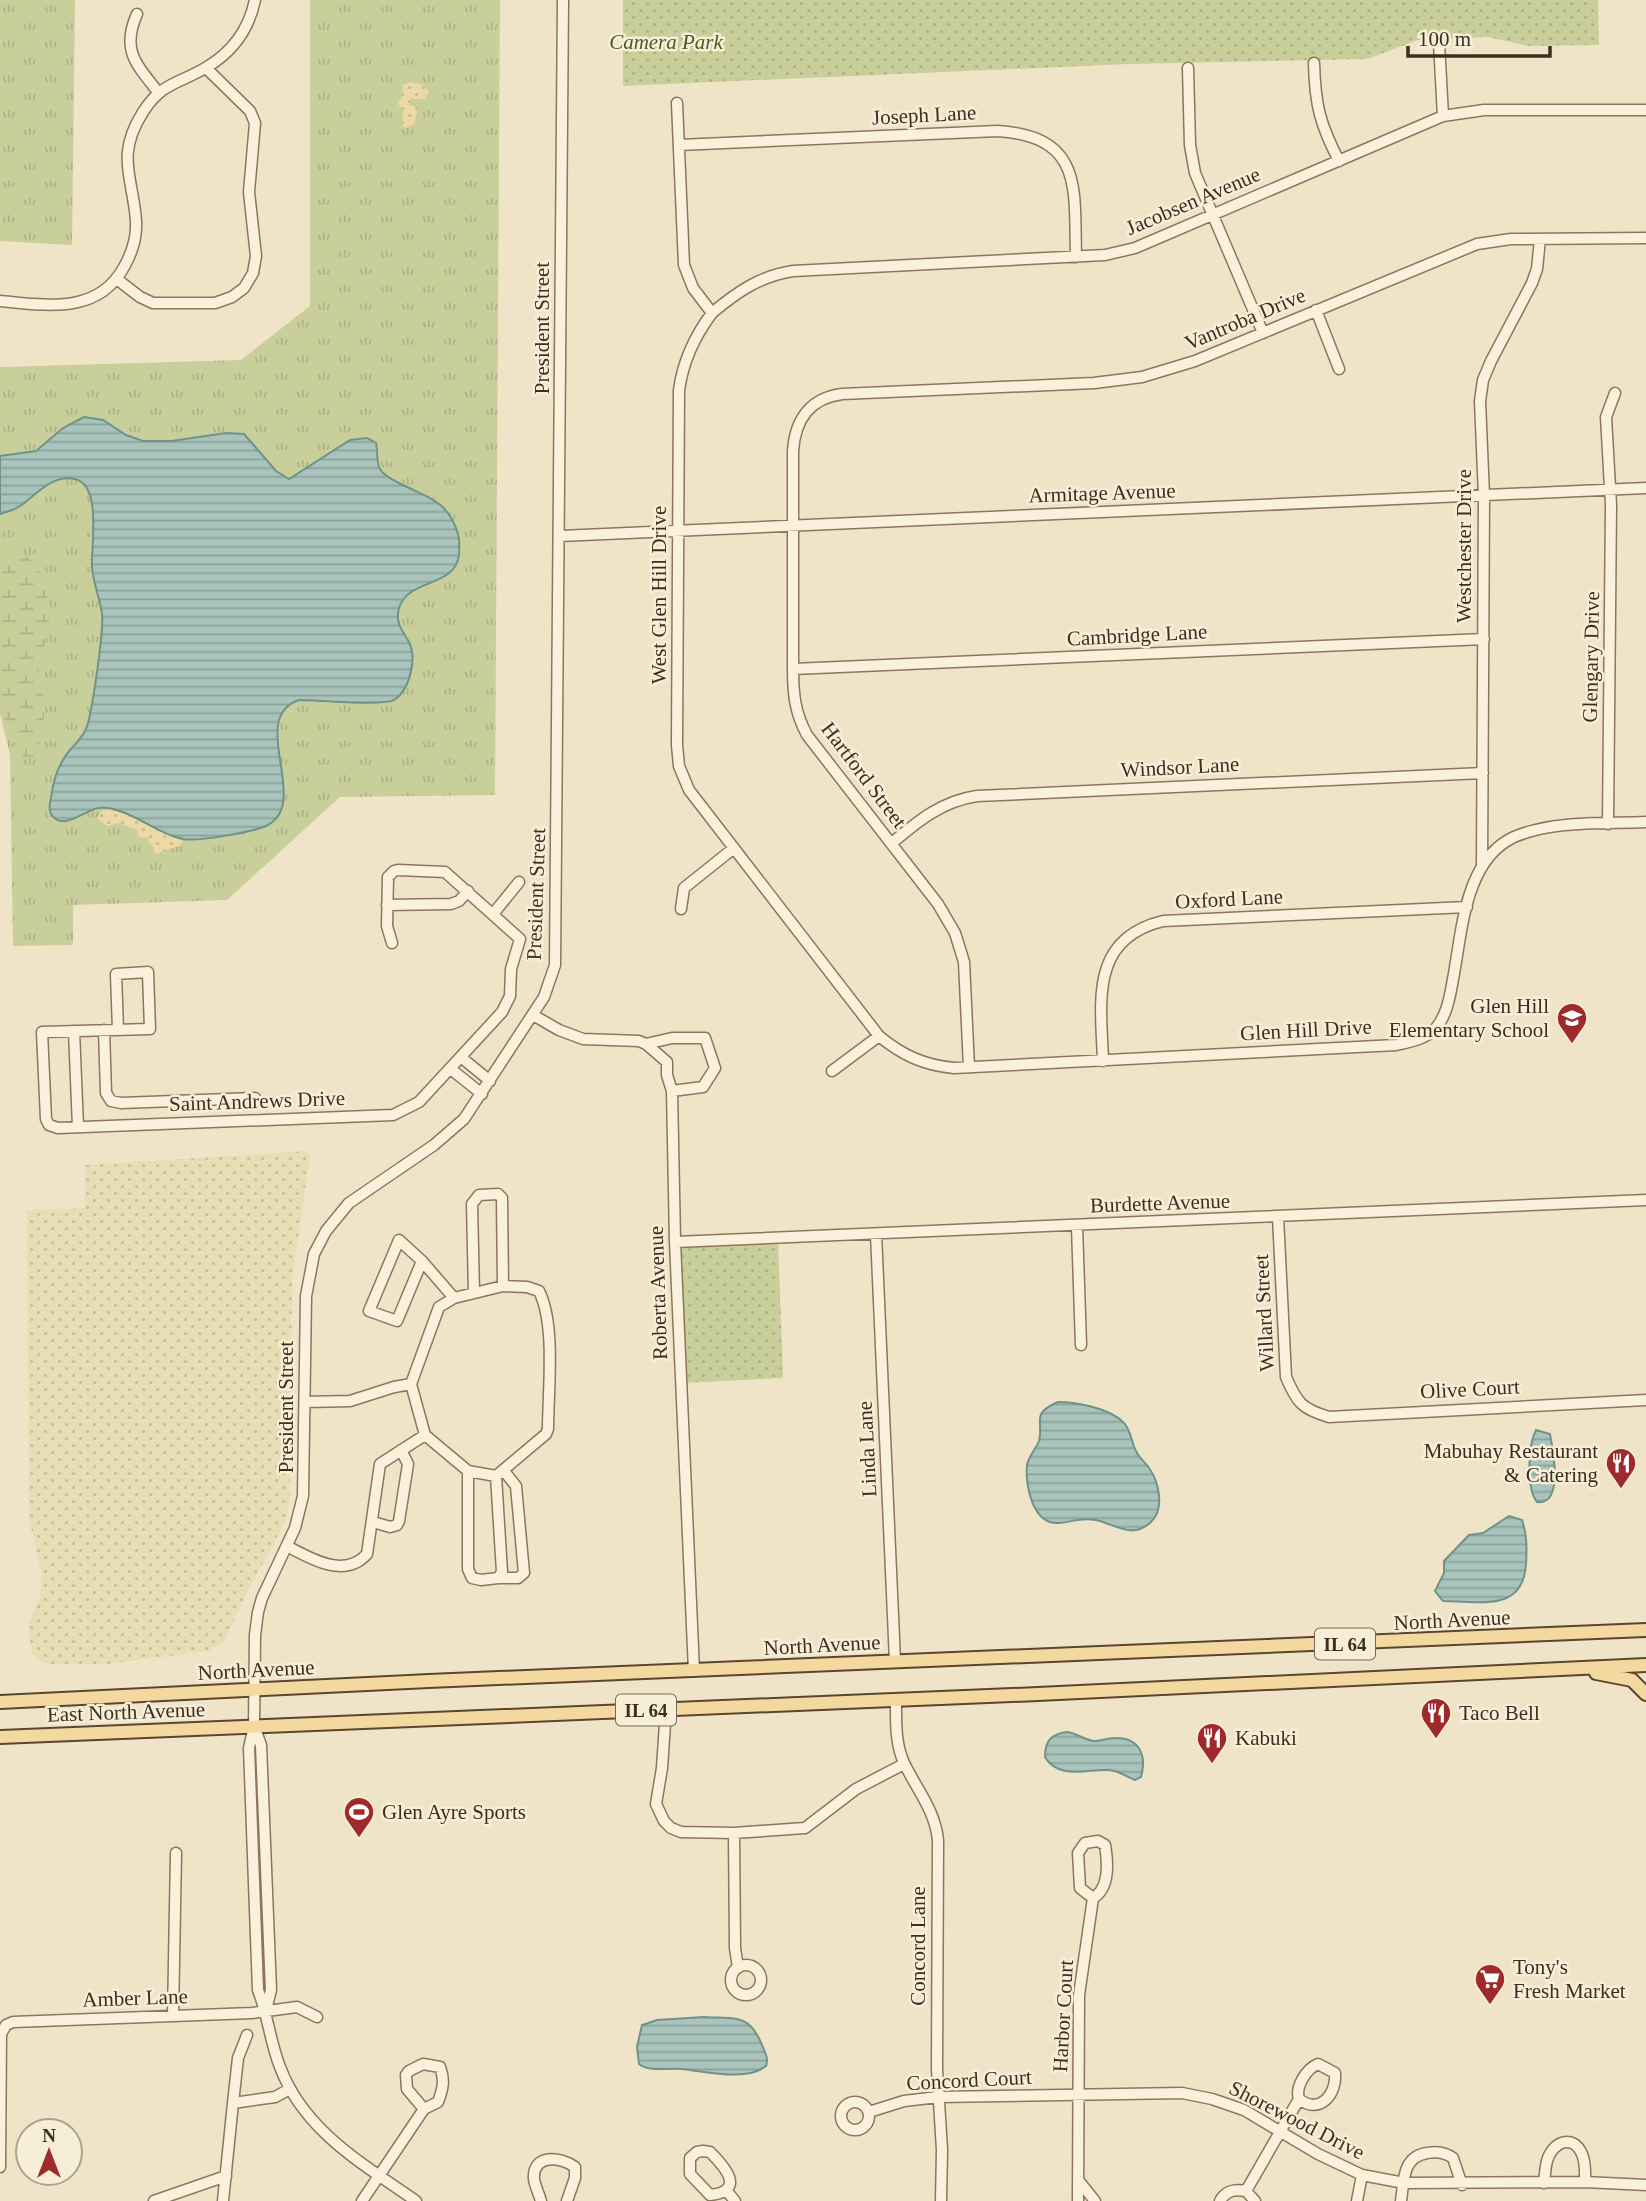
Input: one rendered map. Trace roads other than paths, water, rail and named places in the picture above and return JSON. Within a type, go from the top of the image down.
[{"type":"main road","name":"North Avenue","points":[[0,1702],[1646,1630]]},
{"type":"main road","name":"IL 64","points":[[254,1726],[896,1700],[1646,1665]]},
{"type":"main road","points":[[1564,1669],[1632,1680],[1646,1694]]},
{"type":"main road","name":"East North Avenue","points":[[0,1737],[254,1726]]},
{"type":"street","points":[[0,301],[60,306],[79,303],[118,280],[132,251],[136,233],[128,178],[128,153],[137,123],[158,92],[206,68],[230,50],[244,32],[255,0]]},
{"type":"street","name":"President Street","points":[[416,2201],[329,2138],[306,2113],[290,2089],[272,2044],[266,2011],[258,1990],[249,1748],[254,1726],[255,1635],[262,1598],[287,1546],[303,1496],[306,1296],[310,1266],[326,1231],[349,1203],[448,1134],[464,1119],[533,1015],[551,981],[556,948],[563,0]]},
{"type":"street","points":[[137,14],[130,30],[131,52],[137,66],[158,92]]},
{"type":"street","points":[[1439,43],[1443,116]]},
{"type":"street","points":[[1314,63],[1318,114],[1339,160]]},
{"type":"street","points":[[118,280],[153,303],[215,303],[244,288],[253,273],[256,256],[249,192],[254,123],[250,111],[206,68]]},
{"type":"street","points":[[1188,68],[1192,157],[1197,179],[1263,333]]},
{"type":"street","points":[[677,103],[684,265],[693,288],[712,313]]},
{"type":"street","name":"Jacobsen Avenue","points":[[712,313],[748,285],[780,273],[806,269],[1076,257],[1105,255],[1135,248],[1443,116],[1484,110],[1646,110]]},
{"type":"street","name":"Joseph Lane","points":[[679,145],[998,131],[1031,135],[1054,148],[1068,168],[1074,192],[1076,257]]},
{"type":"street","name":"Vantroba Drive","points":[[848,394],[1122,380],[1174,369],[1477,244],[1501,239],[1646,238]]},
{"type":"street","name":"Westchester Drive","points":[[1482,866],[1484,496],[1480,401],[1482,385],[1491,361],[1532,283],[1537,269],[1540,239]]},
{"type":"street","points":[[1317,310],[1339,369]]},
{"type":"street","name":"West Glen Hill Drive","points":[[712,313],[693,342],[681,373],[678,408],[679,766],[689,790],[879,1036]]},
{"type":"street","name":"Glengary Drive","points":[[1608,824],[1611,505],[1606,417],[1615,393]]},
{"type":"street","name":"Hartford Street","points":[[848,394],[827,397],[816,403],[805,412],[796,428],[793,451],[793,695],[807,735],[949,920],[964,962],[969,1067]]},
{"type":"street","name":"Armitage Avenue","points":[[559,536],[1646,488]]},
{"type":"street","name":"Cambridge Lane","points":[[793,669],[1484,639]]},
{"type":"street","name":"Windsor Lane","points":[[892,843],[931,812],[956,801],[977,796],[1483,773]]},
{"type":"street","name":"Glen Hill Drive","points":[[879,1036],[897,1051],[920,1062],[941,1067],[1103,1061],[1413,1041],[1435,1029],[1445,1012],[1467,907],[1482,866],[1493,854],[1514,837],[1555,827],[1646,822]]},
{"type":"street","points":[[681,909],[684,888],[734,848]]},
{"type":"street","points":[[392,943],[387,926],[387,905],[388,877],[394,870],[439,870],[450,875],[493,914],[519,881]]},
{"type":"street","points":[[387,905],[451,904],[459,901],[468,891]]},
{"type":"street","name":"Oxford Lane","points":[[1103,1061],[1101,991],[1104,973],[1123,942],[1145,927],[1174,921],[1467,907]]},
{"type":"street","name":"Saint Andrews Drive","points":[[74,1031],[42,1032],[46,1119],[52,1128],[393,1115],[419,1102],[452,1070],[508,1003],[510,969],[520,940],[493,914]]},
{"type":"street","points":[[78,1127],[74,1031],[104,1030],[118,1030],[150,1029],[148,972],[116,974],[118,1030]]},
{"type":"street","points":[[533,1015],[559,1030],[583,1039],[633,1040],[646,1044],[672,1038],[705,1038],[715,1068],[703,1087],[672,1091]]},
{"type":"street","points":[[104,1030],[106,1093],[111,1101],[121,1104],[255,1098]]},
{"type":"street","points":[[832,1071],[879,1036]]},
{"type":"street","name":"Roberta Avenue","points":[[646,1044],[667,1062],[667,1075],[672,1091],[675,1242],[694,1671]]},
{"type":"street","points":[[462,1058],[490,1081]]},
{"type":"street","points":[[452,1070],[482,1094]]},
{"type":"street","points":[[474,1293],[472,1204],[479,1195],[498,1194],[502,1198],[503,1286]]},
{"type":"street","name":"Burdette Avenue","points":[[675,1242],[1646,1200]]},
{"type":"street","name":"Willard Street","points":[[1278,1217],[1286,1377],[1294,1397],[1300,1404]]},
{"type":"street","points":[[1077,1226],[1081,1345]]},
{"type":"street","name":"Linda Lane","points":[[876,1234],[895,1661]]},
{"type":"street","points":[[422,1261],[397,1321],[369,1311],[399,1240],[422,1261],[454,1298]]},
{"type":"street","points":[[468,1471],[468,1569],[472,1577],[481,1580],[518,1578],[524,1573],[516,1486],[500,1474],[468,1471],[425,1435],[411,1384],[439,1307],[454,1298],[503,1286],[527,1287],[539,1292],[545,1303],[549,1370],[548,1429],[500,1474],[502,1572],[498,1578]]},
{"type":"street","points":[[305,1402],[350,1401],[411,1384]]},
{"type":"street","name":"Olive Court","points":[[1300,1404],[1310,1411],[1329,1417],[1646,1400]]},
{"type":"street","points":[[287,1546],[323,1564],[350,1566],[360,1563],[367,1554],[380,1464],[425,1435]]},
{"type":"street","points":[[373,1522],[390,1527],[397,1525],[399,1521],[408,1465],[401,1450]]},
{"type":"street","name":"Concord Lane","points":[[896,1700],[896,1734],[904,1764],[933,1814],[938,1840],[938,2097],[942,2150],[941,2201]]},
{"type":"street","points":[[666,1709],[662,1768],[656,1804],[660,1815],[671,1828],[681,1832],[734,1833],[805,1828],[856,1789],[904,1764]]},
{"type":"street","points":[[734,1833],[738,1968]]},
{"type":"street","name":"Harbor Court","points":[[1078,2201],[1076,2094],[1079,1995],[1093,1898],[1101,1893],[1106,1872],[1105,1845],[1098,1841],[1085,1843],[1078,1853],[1080,1888],[1093,1898]]},
{"type":"street","points":[[173,2017],[176,1853]]},
{"type":"street","name":"Amber Lane","points":[[0,2167],[1,2034],[6,2025],[13,2022],[173,2017],[298,2007],[317,2017]]},
{"type":"street","points":[[223,2201],[238,2057],[247,2035]]},
{"type":"street","points":[[362,2201],[424,2109],[438,2102],[443,2088],[440,2067],[423,2064],[408,2071],[406,2075],[407,2089],[424,2109]]},
{"type":"street","points":[[1246,2191],[1299,2099],[1298,2088],[1313,2066],[1323,2066],[1335,2073],[1334,2088],[1326,2101],[1308,2105],[1299,2099]]},
{"type":"street","points":[[233,2103],[275,2097],[290,2089]]},
{"type":"street","name":"Concord Court","points":[[869,2112],[904,2101],[938,2097],[1076,2094]]},
{"type":"street","name":"Shorewood Drive","points":[[1076,2094],[1193,2094],[1236,2107],[1318,2154],[1362,2175],[1404,2183],[1462,2185],[1585,2182],[1646,2185]]},
{"type":"street","points":[[1544,2183],[1547,2160],[1552,2149],[1560,2142],[1569,2141],[1576,2145],[1582,2154],[1585,2182]]},
{"type":"street","points":[[696,2152],[710,2152],[728,2170],[730,2181],[726,2190],[710,2195],[690,2175],[690,2158],[696,2152]]},
{"type":"street","points":[[1401,2201],[1410,2160],[1419,2154],[1439,2152],[1454,2158],[1462,2185]]},
{"type":"street","points":[[541,2201],[534,2179],[536,2166],[542,2160],[549,2159],[566,2161],[575,2167],[575,2178],[567,2201]]},
{"type":"street","points":[[1357,2201],[1362,2175]]},
{"type":"street","points":[[153,2201],[226,2176]]},
{"type":"street","points":[[1079,2180],[1095,2201]]},
{"type":"street","points":[[1220,2201],[1223,2195],[1234,2189],[1246,2191],[1255,2201]]},
{"type":"street","points":[[726,2190],[735,2201]]},
{"type":"water","points":[[84,417],[103,420],[126,435],[143,441],[172,441],[226,433],[244,434],[276,471],[289,479],[350,440],[367,438],[376,443],[378,463],[387,477],[442,506],[454,522],[459,541],[456,566],[441,578],[412,592],[404,598],[399,608],[399,622],[409,642],[412,656],[408,681],[400,695],[394,700],[377,703],[299,700],[284,710],[278,724],[278,742],[284,800],[279,815],[266,826],[225,836],[190,840],[170,835],[113,809],[93,809],[68,821],[56,819],[50,812],[53,785],[59,767],[86,729],[97,672],[102,614],[92,567],[92,504],[89,492],[83,484],[67,478],[52,482],[18,507],[0,514],[0,456],[36,451],[63,428]]},
{"type":"water","points":[[1058,1402],[1101,1410],[1117,1417],[1126,1425],[1137,1453],[1153,1474],[1158,1488],[1158,1510],[1151,1522],[1137,1530],[1130,1530],[1090,1519],[1050,1522],[1036,1511],[1027,1482],[1027,1465],[1039,1441],[1041,1414]]},
{"type":"water","points":[[1536,1430],[1550,1434],[1555,1476],[1551,1495],[1545,1501],[1537,1502],[1531,1487],[1529,1466]]},
{"type":"water","points":[[1509,1516],[1522,1520],[1526,1536],[1526,1564],[1523,1580],[1517,1590],[1497,1601],[1443,1601],[1435,1591],[1444,1573],[1444,1561],[1469,1535],[1483,1533]]},
{"type":"water","points":[[1067,1732],[1094,1741],[1113,1738],[1131,1741],[1142,1755],[1141,1777],[1135,1780],[1112,1770],[1074,1772],[1058,1769],[1045,1757],[1046,1747],[1050,1739],[1057,1734]]},
{"type":"water","points":[[733,2018],[752,2027],[767,2058],[766,2066],[758,2071],[737,2075],[653,2069],[639,2064],[637,2047],[642,2025],[657,2020]]},
{"type":"place","name":"Glen Hill Elementary School","points":[[1572,1045]]},
{"type":"place","name":"Mabuhay Restaurant & Catering","points":[[1621,1490]]},
{"type":"place","name":"Taco Bell","points":[[1436,1740]]},
{"type":"place","name":"Kabuki","points":[[1212,1765]]},
{"type":"place","name":"Glen Ayre Sports","points":[[359,1839]]},
{"type":"place","name":"Tony's Fresh Market","points":[[1490,2006]]},
{"type":"park label","name":"Camera Park","points":[[666,42]]}]
